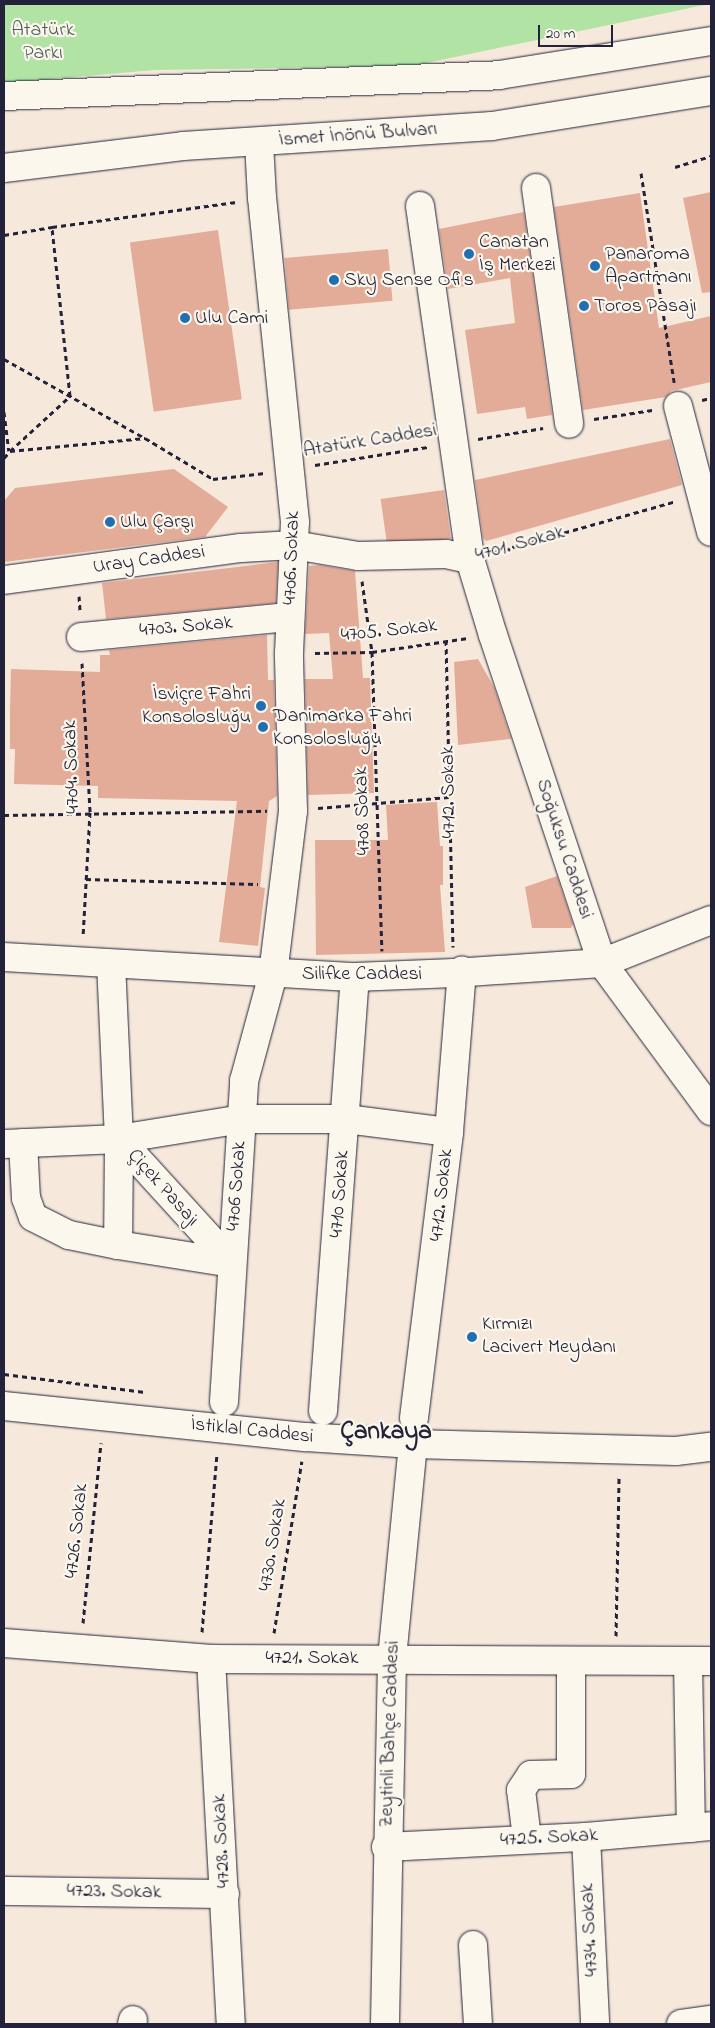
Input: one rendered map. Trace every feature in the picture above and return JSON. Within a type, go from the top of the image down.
[{"type":"street","points":[[4,96],[498,76],[711,41]]},
{"type":"street","name":"İsmet İnönü Bulvarı","points":[[4,168],[183,146],[492,126],[711,91]]},
{"type":"street","name":"4706. Sokak","points":[[259,142],[262,198],[292,469],[294,546],[288,653],[293,810],[273,974]]},
{"type":"street","points":[[536,188],[569,424]]},
{"type":"street","name":"Soğuksu Caddesi","points":[[420,206],[452,443],[470,559],[493,635],[602,963],[711,1111]]},
{"type":"street","points":[[678,406],[711,532]]},
{"type":"street","name":"4701. Sokak","points":[[294,546],[358,556],[446,554],[470,559]]},
{"type":"street","name":"Uray Caddesi","points":[[4,580],[241,548],[294,546]]},
{"type":"street","name":"4703. Sokak","points":[[81,636],[290,617]]},
{"type":"street","name":"Silifke Caddesi","points":[[4,958],[273,974],[383,977],[602,963],[711,920]]},
{"type":"street","name":"Çiçek Pasajı","points":[[111,964],[119,1139],[118,1245]]},
{"type":"street","name":"4712. Sokak","points":[[413,1431],[449,1132],[458,972]]},
{"type":"street","name":"4706 Sokak","points":[[222,1414],[244,1081],[273,974]]},
{"type":"street","name":"4710 Sokak","points":[[323,1411],[346,1119],[354,977]]},
{"type":"street","name":"Çiçek Pasajı","points":[[232,1263],[118,1245],[69,1234],[33,1217],[26,1198],[13,1143],[119,1139],[242,1119],[346,1119],[449,1132]]},
{"type":"street","name":"Çiçek Pasajı","points":[[119,1139],[232,1263]]},
{"type":"street","name":"İstiklal Caddesi","points":[[4,1406],[104,1416],[222,1414],[306,1438],[413,1431],[620,1448],[676,1451],[711,1447]]},
{"type":"street","name":"Zeytinli Bahçe Caddesi","points":[[385,2024],[386,1847],[392,1658],[413,1431]]},
{"type":"street","name":"4721. Sokak","points":[[4,1643],[205,1658],[392,1658],[571,1662],[700,1661]]},
{"type":"street","name":"4728. Sokak","points":[[205,1658],[225,1894],[230,2024]]},
{"type":"street","points":[[700,1661],[701,1827]]},
{"type":"street","points":[[527,1838],[521,1790],[531,1775],[571,1774],[571,1662]]},
{"type":"street","name":"4725. Sokak","points":[[386,1847],[527,1838],[586,1837],[701,1827]]},
{"type":"street","name":"4734. Sokak","points":[[586,1837],[595,2024]]},
{"type":"street","name":"4723. Sokak","points":[[4,1891],[225,1894]]},
{"type":"street","points":[[472,1945],[478,2024]]},
{"type":"street","points":[[681,2024],[711,2020]]},
{"type":"path","points":[[675,167],[711,156]]},
{"type":"path","points":[[641,172],[678,406]]},
{"type":"path","points":[[4,235],[262,198]]},
{"type":"path","points":[[4,458],[70,396],[52,227]]},
{"type":"path","name":"Atatürk Caddesi","points":[[4,359],[214,479],[292,469],[452,443]]},
{"type":"path","points":[[4,412],[10,452]]},
{"type":"path","points":[[10,452],[145,438]]},
{"type":"path","name":"4701. Sokak","points":[[470,559],[701,494]]},
{"type":"path","name":"4708 Sokak","points":[[358,556],[372,652],[383,977]]},
{"type":"path","name":"4704. Sokak","points":[[78,570],[90,812],[82,962]]},
{"type":"path","name":"4705. Sokak","points":[[288,653],[372,652],[446,640],[493,635]]},
{"type":"path","name":"4712. Sokak","points":[[446,640],[458,972]]},
{"type":"path","points":[[4,815],[90,812]]},
{"type":"path","points":[[86,879],[284,885]]},
{"type":"path","points":[[205,1658],[222,1414]]},
{"type":"path","name":"4726. Sokak","points":[[80,1649],[104,1416]]},
{"type":"path","name":"4730. Sokak","points":[[270,1658],[306,1438]]},
{"type":"path","points":[[615,1662],[620,1448]]},
{"type":"green space","name":"Atatürk Parkı","points":[[4,4],[709,4],[412,66],[155,70],[4,83]]},
{"type":"building","points":[[711,192],[711,292],[702,293],[683,198]]},
{"type":"building","name":"Toros Pasajı","points":[[640,193],[659,328],[711,316],[711,382],[671,391],[666,397],[583,410],[554,207]]},
{"type":"building","points":[[524,212],[552,415],[527,419],[525,407],[477,414],[465,330],[515,323],[510,278],[448,289],[439,229]]},
{"type":"building","name":"Ulu Cami","points":[[218,230],[242,399],[154,412],[130,242]]},
{"type":"building","name":"Sky Sense Ofis","points":[[388,249],[393,301],[289,310],[284,258]]},
{"type":"building","points":[[670,439],[682,485],[486,541],[483,538],[475,480]]},
{"type":"building","name":"Ulu Çarşı","points":[[174,469],[228,507],[205,537],[4,562],[4,501],[15,488]]},
{"type":"building","points":[[444,490],[451,539],[387,547],[381,499]]},
{"type":"building","points":[[278,562],[276,603],[106,619],[102,583]]},
{"type":"building","points":[[319,565],[355,571],[363,678],[370,678],[374,793],[308,795],[305,679],[333,679],[329,633],[305,634],[309,566]]},
{"type":"building","points":[[267,635],[268,680],[274,680],[277,796],[269,801],[260,887],[265,888],[258,946],[219,942],[237,801],[98,798],[98,786],[14,784],[15,749],[10,749],[11,669],[100,672],[100,655],[110,655],[109,650]]},
{"type":"building","points":[[478,659],[494,687],[511,739],[458,745],[454,662]]},
{"type":"building","points":[[437,802],[440,846],[443,846],[443,885],[440,885],[445,952],[316,955],[315,840],[388,840],[386,805]]},
{"type":"building","points":[[557,876],[573,924],[571,928],[532,928],[525,887]]},
{"type":"place","name":"Canatan İş Merkezi","points":[[469,254]]},
{"type":"place","name":"Panaroma Apartmanı","points":[[595,266]]},
{"type":"place","name":"Sky Sense Ofis","points":[[334,280]]},
{"type":"place","name":"Toros Pasajı","points":[[584,306]]},
{"type":"place","name":"Ulu Cami","points":[[185,318]]},
{"type":"place","name":"Ulu Çarşı","points":[[110,522]]},
{"type":"place","name":"İsviçre Fahri Konsolosluğu","points":[[261,706]]},
{"type":"place","name":"Danimarka Fahri Konsolosluğu","points":[[263,727]]},
{"type":"place","name":"Kırmızı Lacivert Meydanı","points":[[472,1337]]},
{"type":"district","name":"Çankaya","points":[[386,1432]]}]
